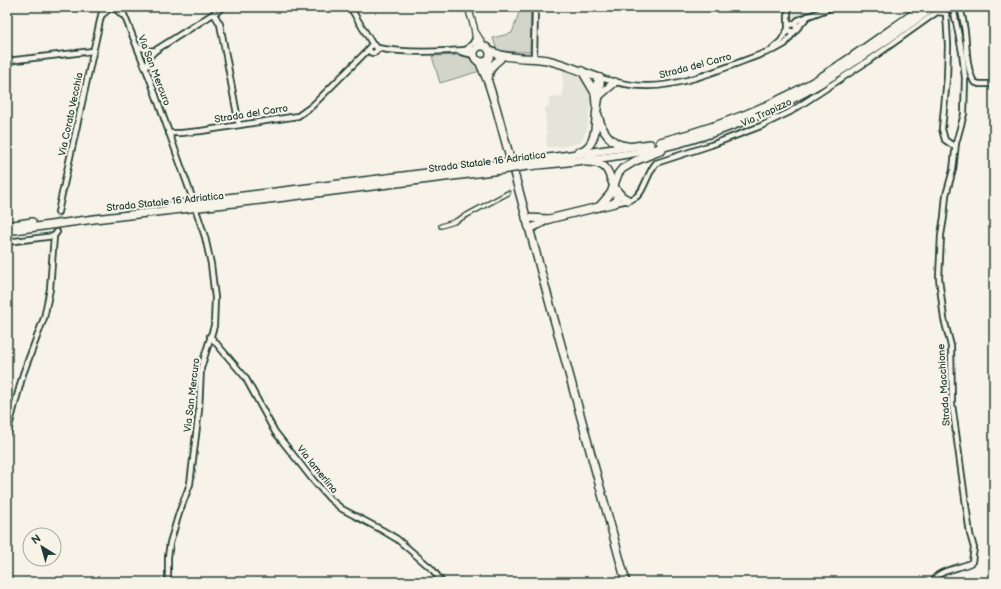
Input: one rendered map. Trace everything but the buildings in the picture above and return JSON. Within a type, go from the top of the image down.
[{"type":"main road","name":"Strada Statale 16 Adriatica","points":[[558,160],[637,147],[678,138],[751,113],[818,79],[923,7]]},
{"type":"main road","name":"Strada Statale 16 Adriatica","points":[[7,226],[558,160],[638,152],[679,143],[753,117],[821,84],[934,7]]},
{"type":"main road","name":"Strada del Carro","points":[[510,56],[500,59],[487,59],[483,61],[480,51],[534,58],[562,64],[600,78]]},
{"type":"main road","points":[[480,51],[626,582]]},
{"type":"main road","points":[[487,59],[489,72],[488,82]]},
{"type":"main road","points":[[489,72],[494,64],[500,59]]},
{"type":"main road","points":[[582,72],[597,94]]},
{"type":"main road","points":[[558,160],[580,152],[591,144],[600,78]]},
{"type":"main road","points":[[597,94],[616,82]]},
{"type":"main road","points":[[597,108],[599,122],[612,141],[620,146],[637,147]]},
{"type":"main road","points":[[599,207],[614,190],[618,174],[627,165],[679,143]]},
{"type":"main road","points":[[530,229],[549,219],[615,203],[614,190],[608,171],[600,164],[592,162],[558,160]]},
{"type":"main road","name":"Strada Statale 16 Adriatica","points":[[7,231],[94,218],[261,200],[500,167]]},
{"type":"main road","points":[[614,190],[628,200]]},
{"type":"main road","points":[[526,218],[549,219]]},
{"type":"street","name":"Via Corato Vecchia","points":[[58,212],[103,7]]},
{"type":"street","points":[[121,7],[124,18]]},
{"type":"street","points":[[141,57],[146,58],[156,50],[224,7]]},
{"type":"street","points":[[350,7],[373,49]]},
{"type":"street","points":[[468,7],[480,51]]},
{"type":"street","points":[[534,58],[535,7]]},
{"type":"street","points":[[787,7],[792,27]]},
{"type":"street","name":"Strada del Carro","points":[[600,78],[646,86],[672,83],[712,72],[767,52],[781,41],[792,27],[808,16],[833,7]]},
{"type":"street","points":[[953,7],[946,13],[948,45],[947,78],[942,129],[946,140],[955,147]]},
{"type":"street","name":"Strada Macchione","points":[[933,582],[939,574],[965,566],[972,562],[974,548],[970,534],[952,404],[951,346],[944,319],[938,278],[946,195],[953,170],[955,147],[964,114],[965,78],[962,52],[953,7]]},
{"type":"street","points":[[960,7],[965,30],[967,58],[971,76],[974,82],[979,84],[994,84]]},
{"type":"street","name":"Via Corato Vecchia","points":[[100,20],[103,13],[111,8]]},
{"type":"street","points":[[111,8],[117,10],[124,18]]},
{"type":"street","name":"Via Trapizzo","points":[[615,203],[628,200],[639,195],[650,169],[656,163],[762,126],[790,112],[868,62],[937,12],[946,13]]},
{"type":"street","points":[[214,14],[220,24],[239,125]]},
{"type":"street","name":"Via San Mercuro","points":[[124,18],[146,68],[192,197]]},
{"type":"street","points":[[474,27],[475,39],[480,51]]},
{"type":"street","points":[[466,50],[475,39]]},
{"type":"street","points":[[137,46],[150,54]]},
{"type":"street","name":"Strada del Carro","points":[[169,133],[201,131],[298,116],[312,106],[360,58],[373,49],[480,51]]},
{"type":"street","points":[[7,61],[93,51]]},
{"type":"street","name":"Strada del Carro","points":[[459,51],[480,51]]},
{"type":"street","points":[[146,68],[150,54]]},
{"type":"street","points":[[441,226],[454,222],[508,193]]},
{"type":"street","name":"Via San Mercuro","points":[[168,582],[168,557],[170,543],[190,484],[199,410],[201,368],[214,326],[215,298],[211,264],[205,237],[196,210]]},
{"type":"street","points":[[7,242],[56,234],[50,289],[44,318],[23,374],[7,434]]},
{"type":"street","name":"Via lamerlina","points":[[210,336],[245,377],[275,432],[330,499],[342,509],[397,539],[432,569],[442,582]]},
{"type":"shaded area","points":[[521,7],[531,7],[530,52],[497,51],[493,38],[512,33]]},
{"type":"shaded area","points":[[781,7],[834,7],[785,23]]},
{"type":"shaded area","points":[[465,55],[475,60],[480,71],[440,83],[432,56]]},
{"type":"shaded area","points":[[563,70],[582,76],[587,84],[590,106],[587,130],[580,143],[559,147],[547,147],[545,107],[549,107],[549,97],[563,96]]},
{"type":"tunnel","points":[[57,232],[58,212]]}]
